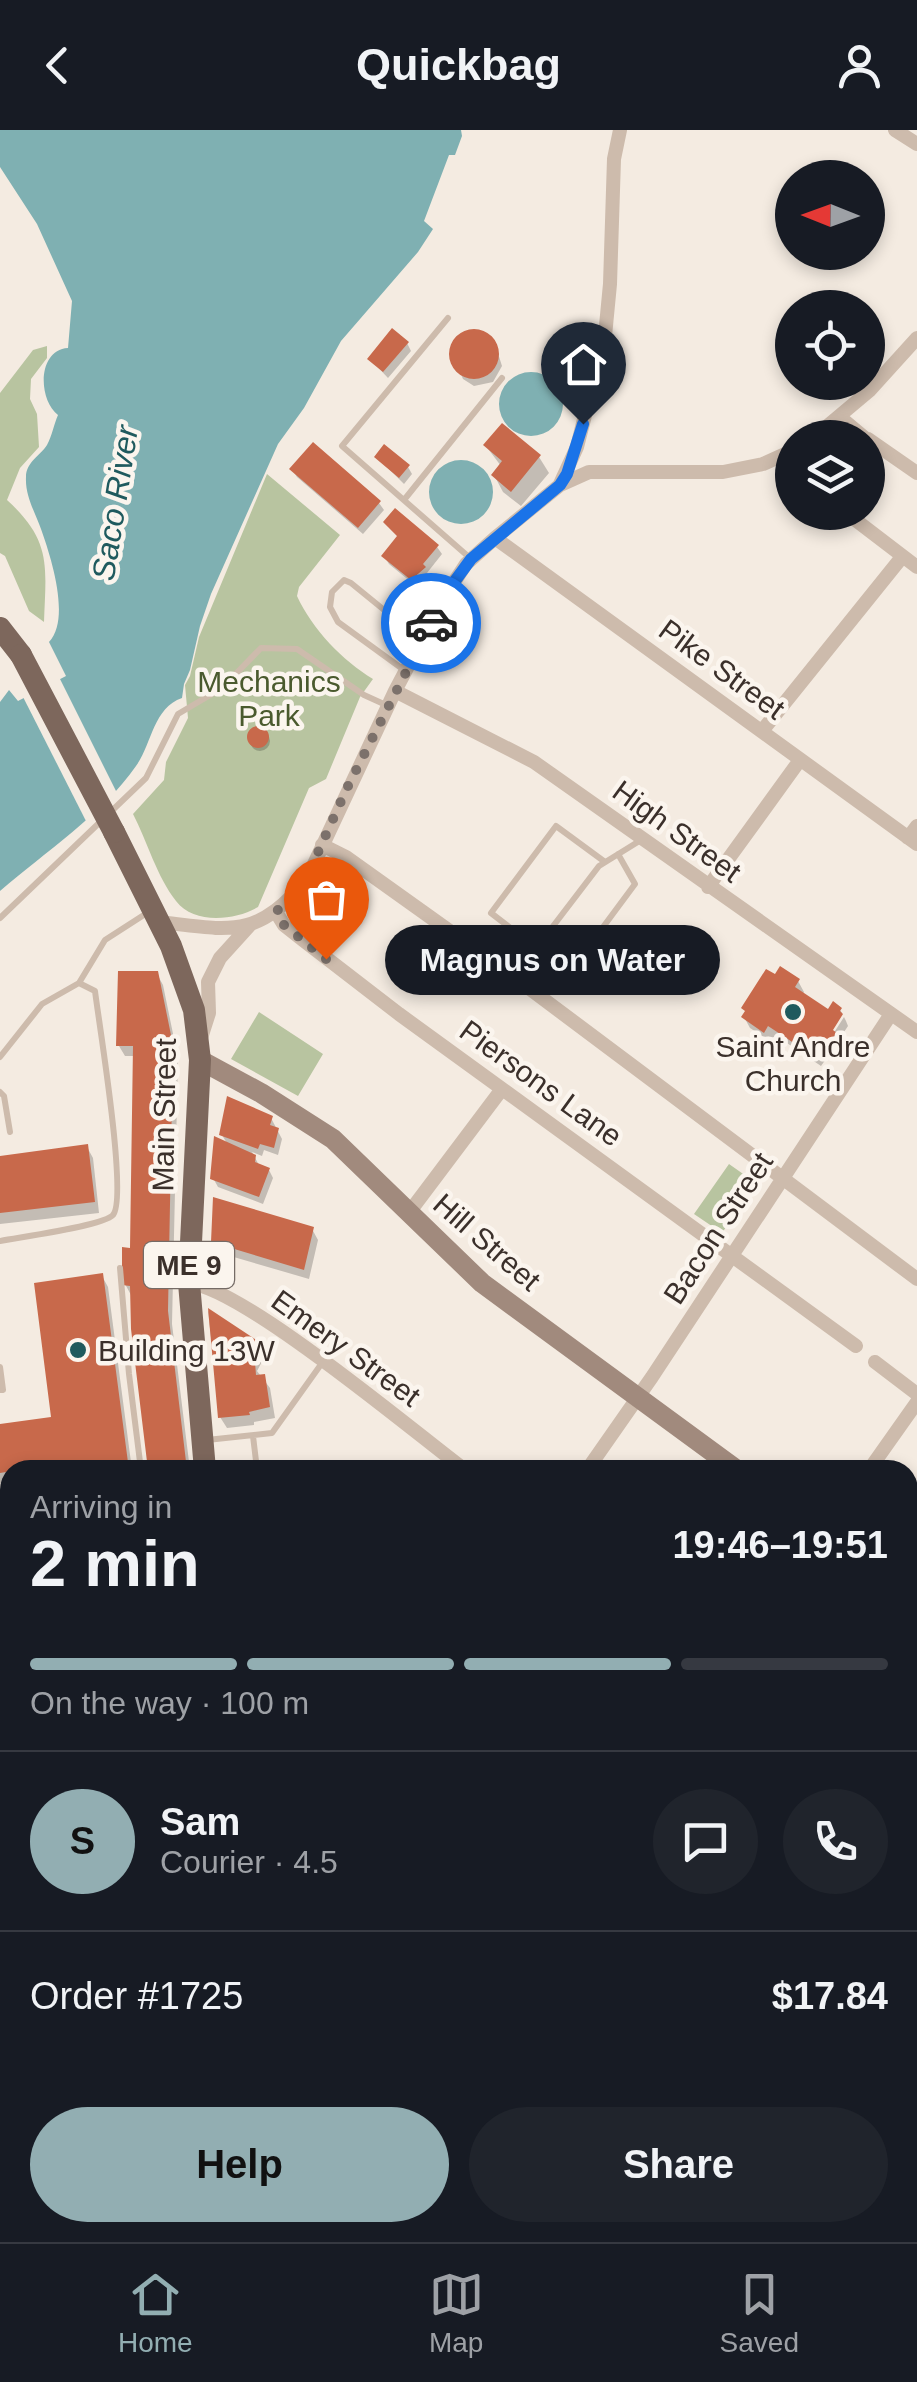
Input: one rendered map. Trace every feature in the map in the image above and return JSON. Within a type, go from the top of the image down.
[{"type":"main road","name":"Main Street","points":[[0,628],[21,655],[114,832],[189,992],[199,1053],[189,1283],[204,1460]]},
{"type":"street","points":[[560,485],[577,447],[601,356],[610,284],[614,159],[620,130]]},
{"type":"street","points":[[894,130],[917,144]]},
{"type":"street","points":[[836,420],[917,338]]},
{"type":"street","points":[[840,417],[844,420]]},
{"type":"street","points":[[885,451],[917,473]]},
{"type":"street","points":[[156,916],[214,928],[250,925],[276,912],[306,879],[394,691],[452,585],[471,559],[560,485],[597,470],[723,472],[775,461]]},
{"type":"street","points":[[868,530],[917,567]]},
{"type":"street","name":"Pike Street","points":[[495,538],[800,760],[914,836]]},
{"type":"street","points":[[762,732],[902,557]]},
{"type":"street","name":"High Street","points":[[394,691],[510,747],[917,1032]]},
{"type":"street","points":[[708,887],[800,760]]},
{"type":"street","points":[[322,844],[514,977],[917,1279]]},
{"type":"street","name":"Piersons Lane","points":[[276,912],[302,940],[856,1346]]},
{"type":"street","points":[[199,1053],[209,1013],[208,982],[220,958],[250,925]]},
{"type":"street","name":"Bacon Street","points":[[594,1460],[891,1014]]},
{"type":"street","name":"Hill Street","points":[[199,1053],[333,1139],[482,1282],[723,1460]]},
{"type":"street","points":[[408,1214],[502,1089]]},
{"type":"street","name":"Emery Street","points":[[189,1283],[211,1287],[322,1363],[452,1460]]},
{"type":"street","points":[[875,1362],[917,1394]]},
{"type":"street","points":[[876,1460],[917,1402]]},
{"type":"lane","points":[[448,318],[342,446],[471,559]]},
{"type":"lane","points":[[404,500],[502,378]]},
{"type":"lane","points":[[405,670],[338,622],[331,611],[332,592],[339,582],[346,580],[422,640]]},
{"type":"lane","points":[[0,918],[146,778],[178,714],[222,688],[261,648],[297,649],[388,706]]},
{"type":"lane","points":[[605,862],[556,826],[491,912],[569,972],[635,884],[618,854]]},
{"type":"lane","points":[[514,977],[605,862],[642,840]]},
{"type":"lane","points":[[0,1057],[42,1004],[79,983],[105,940],[156,916]]},
{"type":"lane","points":[[0,1240],[104,1222],[117,1208],[112,1118],[94,991],[79,983]]},
{"type":"lane","points":[[0,1092],[10,1132]]},
{"type":"lane","points":[[120,1268],[140,1460]]},
{"type":"lane","points":[[201,1440],[272,1432],[322,1363]]},
{"type":"lane","points":[[0,1367],[0,1390]]},
{"type":"lane","points":[[254,1436],[256,1460]]},
{"type":"green space","points":[[47,346],[47,358],[31,379],[30,399],[37,414],[39,447],[20,468],[7,500],[32,528],[43,555],[44,622],[29,611],[5,556],[0,553],[0,393],[33,350]]},
{"type":"green space","name":"Mechanics Park","points":[[267,474],[340,535],[299,587],[297,596],[329,643],[373,679],[360,697],[326,779],[309,788],[258,907],[238,915],[204,917],[184,909],[169,891],[133,814],[164,780],[166,762],[188,718],[185,685],[199,637]]},
{"type":"green space","points":[[259,1012],[323,1054],[298,1096],[231,1059]]},
{"type":"green space","points":[[729,1164],[756,1183],[722,1233],[694,1214]]},
{"type":"water","name":"Saco River","points":[[0,130],[461,130],[462,136],[455,155],[449,155],[424,221],[433,229],[418,252],[341,341],[304,408],[278,444],[211,594],[182,698],[159,718],[136,766],[107,801],[0,891],[0,702],[9,690],[18,701],[66,676],[49,642],[58,619],[57,587],[26,477],[31,463],[47,445],[58,415],[47,398],[44,377],[51,357],[68,348],[72,301],[37,224],[0,167]]},
{"type":"water","points":[[531,372],[553,382],[563,404],[553,426],[531,436],[509,426],[499,404],[509,382]]},
{"type":"water","points":[[461,460],[483,470],[493,492],[483,514],[461,524],[439,514],[429,492],[439,470]]},
{"type":"pier","points":[[58,675],[118,795],[87,823],[21,693]]},
{"type":"building","points":[[392,328],[409,342],[383,372],[367,359]]},
{"type":"building","points":[[474,329],[492,336],[499,354],[492,372],[474,379],[456,372],[449,354],[456,336]]},
{"type":"building","points":[[502,423],[541,455],[511,492],[491,475],[502,461],[483,445]]},
{"type":"building","points":[[313,442],[381,501],[358,528],[289,469]]},
{"type":"building","points":[[384,444],[410,465],[399,478],[374,457]]},
{"type":"building","points":[[395,508],[439,545],[423,564],[426,567],[411,580],[381,556],[397,536],[383,522]]},
{"type":"building","points":[[258,726],[266,729],[266,745],[258,748],[250,745],[247,737],[250,729]]},
{"type":"building","name":"Saint Andre Church","points":[[780,966],[800,979],[795,987],[828,1009],[833,1001],[842,1008],[843,1014],[833,1030],[837,1033],[815,1057],[768,1026],[764,1033],[741,1017],[745,1011],[741,1008],[766,969],[775,974]]},
{"type":"building","points":[[118,971],[158,971],[173,1045],[168,1311],[186,1460],[147,1460],[131,1329],[130,1286],[122,1285],[122,1247],[130,1248],[133,1046],[116,1046]]},
{"type":"building","points":[[227,1096],[273,1116],[270,1125],[279,1128],[274,1148],[260,1144],[258,1149],[219,1135]]},
{"type":"building","points":[[214,1136],[256,1155],[255,1162],[270,1168],[259,1197],[210,1179]]},
{"type":"building","points":[[88,1144],[95,1202],[0,1213],[0,1156]]},
{"type":"building","points":[[213,1197],[314,1227],[304,1270],[211,1242]]},
{"type":"building","name":"Building 13W","points":[[103,1273],[128,1460],[0,1460],[0,1424],[51,1417],[34,1283]]},
{"type":"building","points":[[208,1308],[261,1343],[252,1360],[256,1375],[265,1374],[270,1407],[249,1412],[250,1415],[218,1418]]},
{"type":"way so far","points":[[326,959],[284,925],[276,912],[306,879],[394,691],[431,623]]},
{"type":"place","name":"Magnus on Water","points":[[326,959]]},
{"type":"place","name":"Saint Andre Church","points":[[793,1012]]},
{"type":"place","name":"Building 13W","points":[[78,1350]]},
{"type":"route","points":[[431,623],[471,559],[560,485],[583,424]]}]
